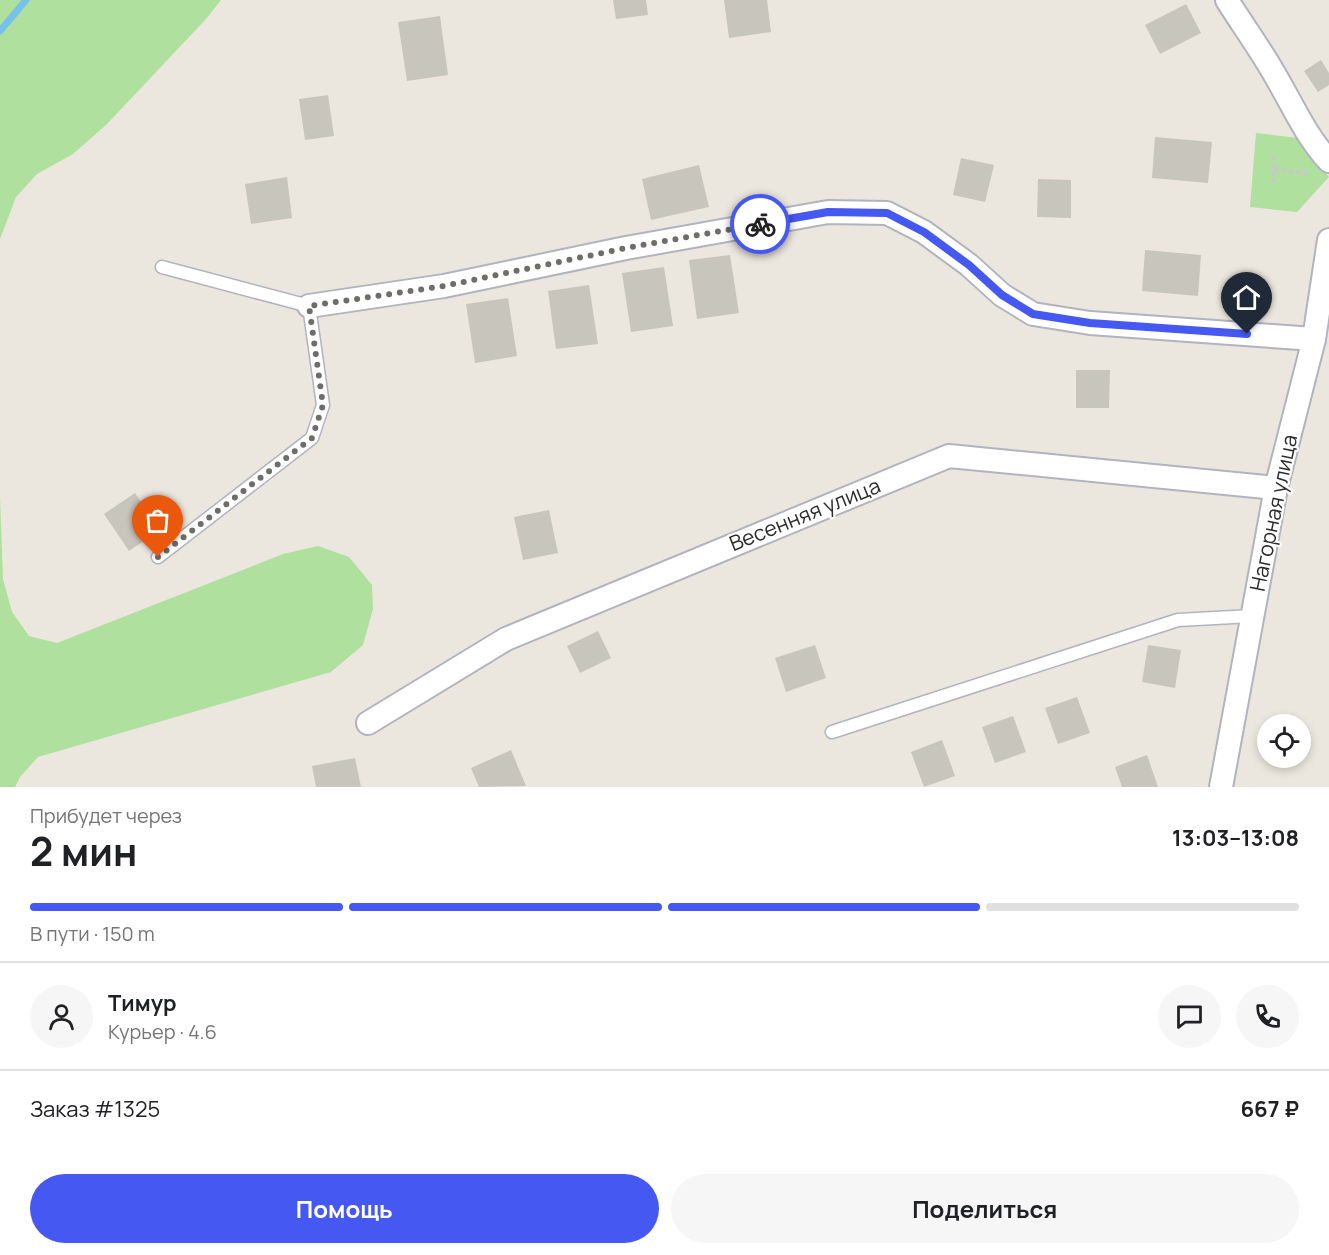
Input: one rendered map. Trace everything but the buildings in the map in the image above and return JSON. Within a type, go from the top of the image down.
[{"type":"street","points":[[1227,0],[1273,71],[1297,116],[1319,150],[1323,168]]},
{"type":"street","points":[[309,306],[444,286],[626,248],[828,212],[887,213],[924,232],[969,265],[1002,295],[1033,314],[1090,323],[1314,339]]},
{"type":"street","name":"Нагорная улица","points":[[1221,787],[1276,488],[1314,339],[1329,240]]},
{"type":"street","name":"Весенняя улица","points":[[368,723],[506,639],[949,456],[1276,488]]},
{"type":"lane","points":[[158,557],[312,438],[323,405],[309,306],[162,267]]},
{"type":"lane","points":[[831,732],[1178,620],[1252,616]]},
{"type":"path","points":[[1273,183],[1275,153]]},
{"type":"path","points":[[1274,169],[1323,168]]},
{"type":"green space","points":[[0,0],[221,0],[206,19],[107,124],[73,154],[37,174],[16,197],[0,239]]},
{"type":"green space","points":[[1256,133],[1299,138],[1329,177],[1297,212],[1250,207]]},
{"type":"green space","points":[[0,497],[3,579],[12,612],[29,636],[57,643],[283,554],[318,546],[349,557],[372,585],[373,609],[363,645],[331,672],[38,757],[20,777],[15,787],[0,787]]},
{"type":"waterway","points":[[0,31],[26,0]]},
{"type":"way so far","points":[[158,557],[312,438],[323,405],[309,306],[444,286],[626,248],[760,224]]},
{"type":"route","points":[[760,224],[828,212],[887,213],[924,232],[969,265],[1002,295],[1033,314],[1090,323],[1247,334]]}]
